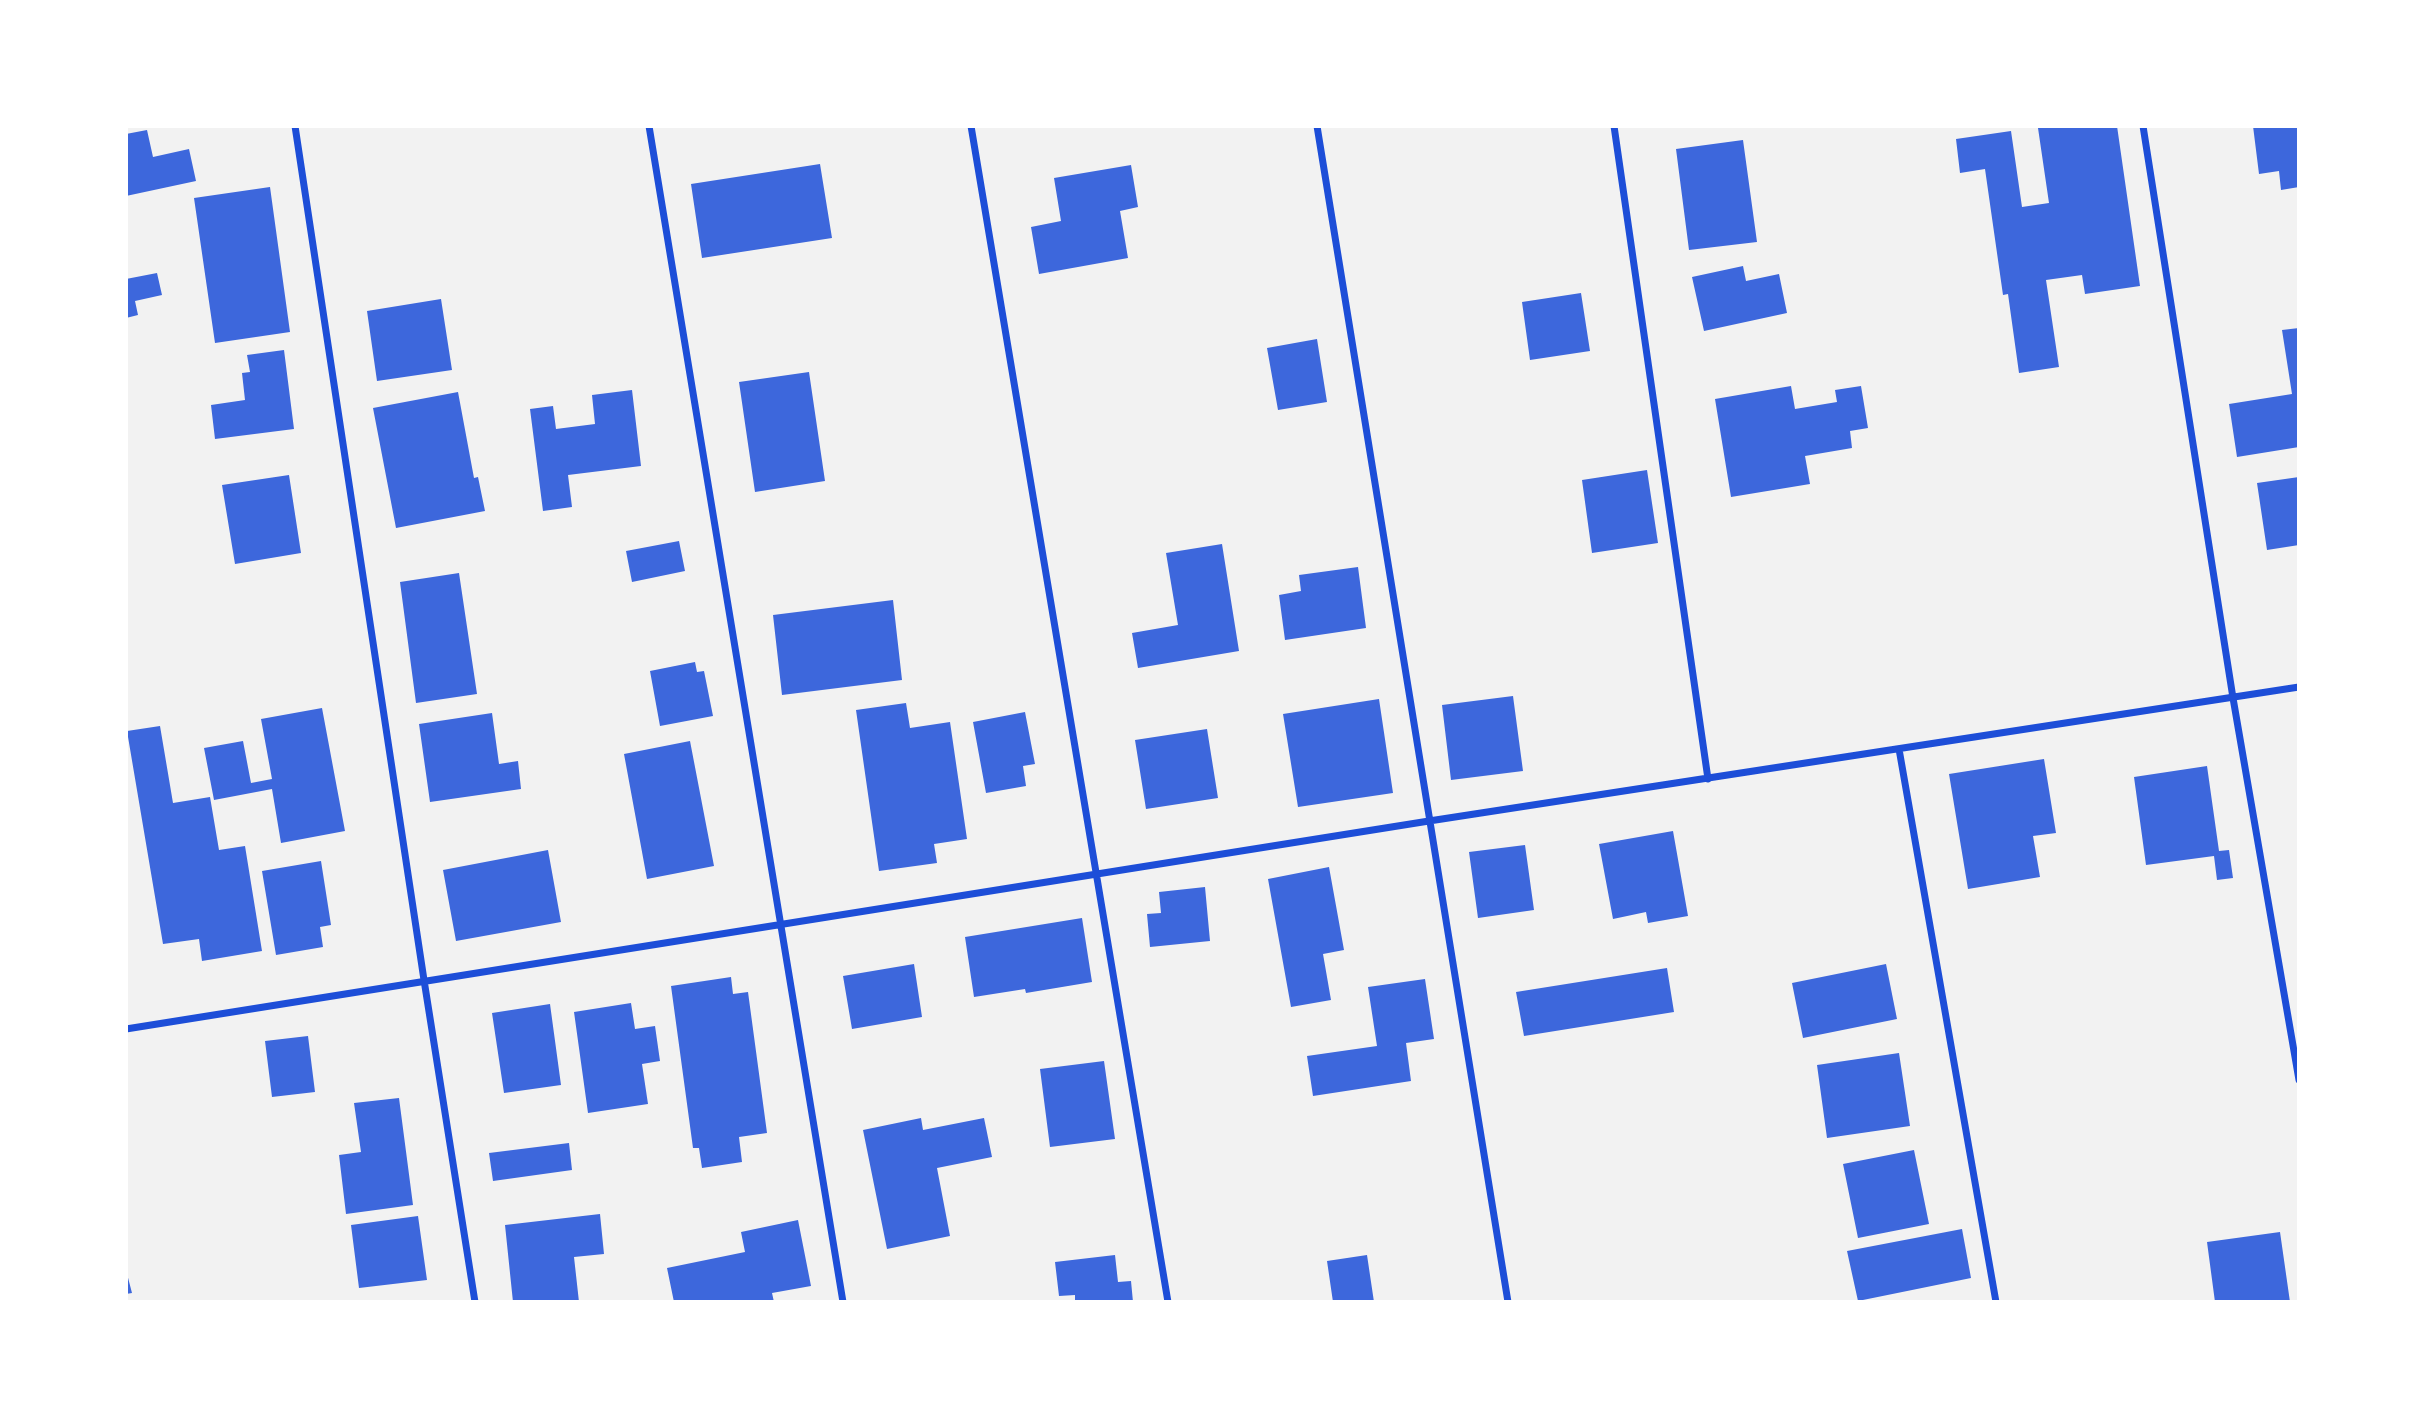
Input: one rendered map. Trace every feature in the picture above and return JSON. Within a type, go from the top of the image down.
[{"type":"street","points":[[295,126],[475,1302]]},
{"type":"street","points":[[649,126],[843,1302]]},
{"type":"street","points":[[971,126],[1168,1302]]},
{"type":"street","points":[[1317,126],[1508,1302]]},
{"type":"street","points":[[1614,126],[1708,779]]},
{"type":"street","points":[[2143,126],[2233,698],[2299,1080]]},
{"type":"street","points":[[126,1028],[1429,821],[2299,687]]},
{"type":"street","points":[[1899,749],[1996,1302]]},
{"type":"building","points":[[2117,126],[2140,286],[2085,294],[2082,275],[2046,280],[2059,367],[2019,373],[2008,294],[2003,295],[1985,169],[1960,173],[1956,139],[2011,131],[2022,207],[2049,203],[2038,128]]},
{"type":"building","points":[[2253,126],[2299,126],[2299,187],[2281,190],[2279,171],[2259,174]]},
{"type":"building","points":[[147,130],[153,157],[189,149],[196,181],[126,196],[126,134]]},
{"type":"building","points":[[1743,140],[1757,242],[1689,250],[1676,149]]},
{"type":"building","points":[[820,164],[832,238],[702,258],[691,184]]},
{"type":"building","points":[[1131,165],[1138,207],[1120,211],[1128,258],[1039,274],[1031,227],[1061,221],[1054,178]]},
{"type":"building","points":[[270,187],[290,332],[215,343],[194,198]]},
{"type":"building","points":[[1743,266],[1746,281],[1779,274],[1787,313],[1704,331],[1692,277]]},
{"type":"building","points":[[157,273],[162,295],[135,301],[138,315],[126,318],[126,279]]},
{"type":"building","points":[[1581,293],[1590,351],[1530,360],[1522,302]]},
{"type":"building","points":[[441,299],[452,370],[377,381],[367,311]]},
{"type":"building","points":[[2299,328],[2299,447],[2237,457],[2229,404],[2292,394],[2282,330]]},
{"type":"building","points":[[1317,339],[1327,402],[1278,410],[1267,348]]},
{"type":"building","points":[[284,350],[294,429],[215,439],[211,405],[245,400],[242,373],[250,372],[247,355]]},
{"type":"building","points":[[809,372],[825,481],[755,492],[739,382]]},
{"type":"building","points":[[1791,386],[1795,409],[1837,402],[1835,390],[1861,386],[1868,428],[1850,431],[1852,448],[1805,456],[1810,484],[1731,497],[1715,399]]},
{"type":"building","points":[[632,390],[641,466],[568,475],[572,507],[543,511],[530,409],[553,406],[556,429],[595,424],[592,395]]},
{"type":"building","points":[[458,392],[474,478],[478,477],[485,511],[396,528],[373,408]]},
{"type":"building","points":[[1647,470],[1658,543],[1592,553],[1582,480]]},
{"type":"building","points":[[289,475],[301,553],[235,564],[222,485]]},
{"type":"building","points":[[2299,477],[2299,545],[2267,550],[2257,483]]},
{"type":"building","points":[[679,541],[685,571],[632,582],[626,551]]},
{"type":"building","points":[[1222,544],[1239,651],[1138,668],[1132,633],[1178,625],[1166,553]]},
{"type":"building","points":[[1358,567],[1366,628],[1285,640],[1279,595],[1301,591],[1299,575]]},
{"type":"building","points":[[459,573],[477,694],[416,703],[400,582]]},
{"type":"building","points":[[893,600],[902,680],[782,695],[773,615]]},
{"type":"building","points":[[695,662],[697,672],[704,671],[713,716],[660,726],[650,671]]},
{"type":"building","points":[[1513,696],[1523,771],[1451,780],[1442,705]]},
{"type":"building","points":[[1379,699],[1393,793],[1298,807],[1283,714]]},
{"type":"building","points":[[906,703],[910,728],[950,722],[967,839],[934,844],[937,863],[879,871],[856,710]]},
{"type":"building","points":[[322,708],[345,831],[281,843],[272,789],[214,800],[204,748],[243,741],[251,783],[272,779],[261,719]]},
{"type":"building","points":[[1025,712],[1035,764],[1023,766],[1026,786],[986,793],[973,722]]},
{"type":"building","points":[[492,713],[499,764],[518,761],[521,789],[430,802],[419,724]]},
{"type":"building","points":[[160,726],[173,803],[210,797],[219,850],[245,846],[262,951],[202,961],[199,939],[163,944],[127,731]]},
{"type":"building","points":[[1207,729],[1218,798],[1146,809],[1135,740]]},
{"type":"building","points":[[690,741],[714,866],[647,879],[624,754]]},
{"type":"building","points":[[2044,759],[2056,833],[2033,836],[2040,877],[1968,889],[1949,774]]},
{"type":"building","points":[[2207,766],[2219,851],[2229,850],[2233,878],[2217,880],[2214,856],[2146,865],[2134,777]]},
{"type":"building","points":[[1673,831],[1688,916],[1648,923],[1646,912],[1613,919],[1599,844]]},
{"type":"building","points":[[1525,845],[1534,910],[1478,918],[1469,852]]},
{"type":"building","points":[[548,850],[561,922],[456,941],[443,870]]},
{"type":"building","points":[[321,861],[331,925],[320,927],[323,947],[276,955],[262,871]]},
{"type":"building","points":[[1329,867],[1344,950],[1323,954],[1331,1000],[1291,1007],[1268,879]]},
{"type":"building","points":[[1205,887],[1210,941],[1150,947],[1147,914],[1161,913],[1159,892]]},
{"type":"building","points":[[1082,918],[1092,982],[1026,993],[1025,989],[974,997],[965,937]]},
{"type":"building","points":[[914,964],[922,1017],[852,1029],[843,976]]},
{"type":"building","points":[[1886,964],[1897,1019],[1803,1038],[1792,983]]},
{"type":"building","points":[[1667,968],[1674,1012],[1524,1036],[1516,992]]},
{"type":"building","points":[[731,977],[733,994],[748,992],[767,1133],[739,1137],[742,1162],[702,1168],[699,1148],[693,1148],[671,986]]},
{"type":"building","points":[[1425,979],[1434,1039],[1406,1043],[1411,1081],[1313,1096],[1307,1056],[1377,1046],[1368,987]]},
{"type":"building","points":[[631,1003],[635,1029],[655,1026],[660,1061],[642,1064],[648,1104],[588,1113],[574,1012]]},
{"type":"building","points":[[550,1004],[561,1085],[504,1093],[492,1013]]},
{"type":"building","points":[[308,1036],[315,1092],[272,1097],[265,1041]]},
{"type":"building","points":[[1899,1053],[1910,1126],[1827,1138],[1817,1065]]},
{"type":"building","points":[[1104,1061],[1115,1139],[1050,1147],[1040,1069]]},
{"type":"building","points":[[399,1098],[413,1205],[346,1214],[339,1155],[361,1152],[354,1103]]},
{"type":"building","points":[[921,1118],[923,1130],[984,1118],[992,1157],[937,1168],[950,1236],[887,1249],[863,1130]]},
{"type":"building","points":[[569,1143],[572,1170],[493,1181],[489,1153]]},
{"type":"building","points":[[1914,1150],[1929,1224],[1858,1238],[1843,1164]]},
{"type":"building","points":[[600,1214],[604,1254],[574,1257],[579,1302],[513,1302],[505,1225]]},
{"type":"building","points":[[418,1216],[427,1280],[359,1288],[351,1225]]},
{"type":"building","points":[[798,1220],[811,1286],[772,1293],[774,1302],[674,1302],[667,1268],[745,1252],[741,1232]]},
{"type":"building","points":[[1962,1229],[1971,1278],[1858,1301],[1847,1251]]},
{"type":"building","points":[[2280,1232],[2290,1302],[2215,1302],[2207,1242]]},
{"type":"building","points":[[1115,1255],[1118,1282],[1131,1281],[1133,1302],[1075,1302],[1075,1295],[1059,1296],[1055,1262]]},
{"type":"building","points":[[1367,1255],[1374,1302],[1333,1302],[1327,1261]]},
{"type":"building","points":[[126,1270],[132,1293],[126,1294]]}]
